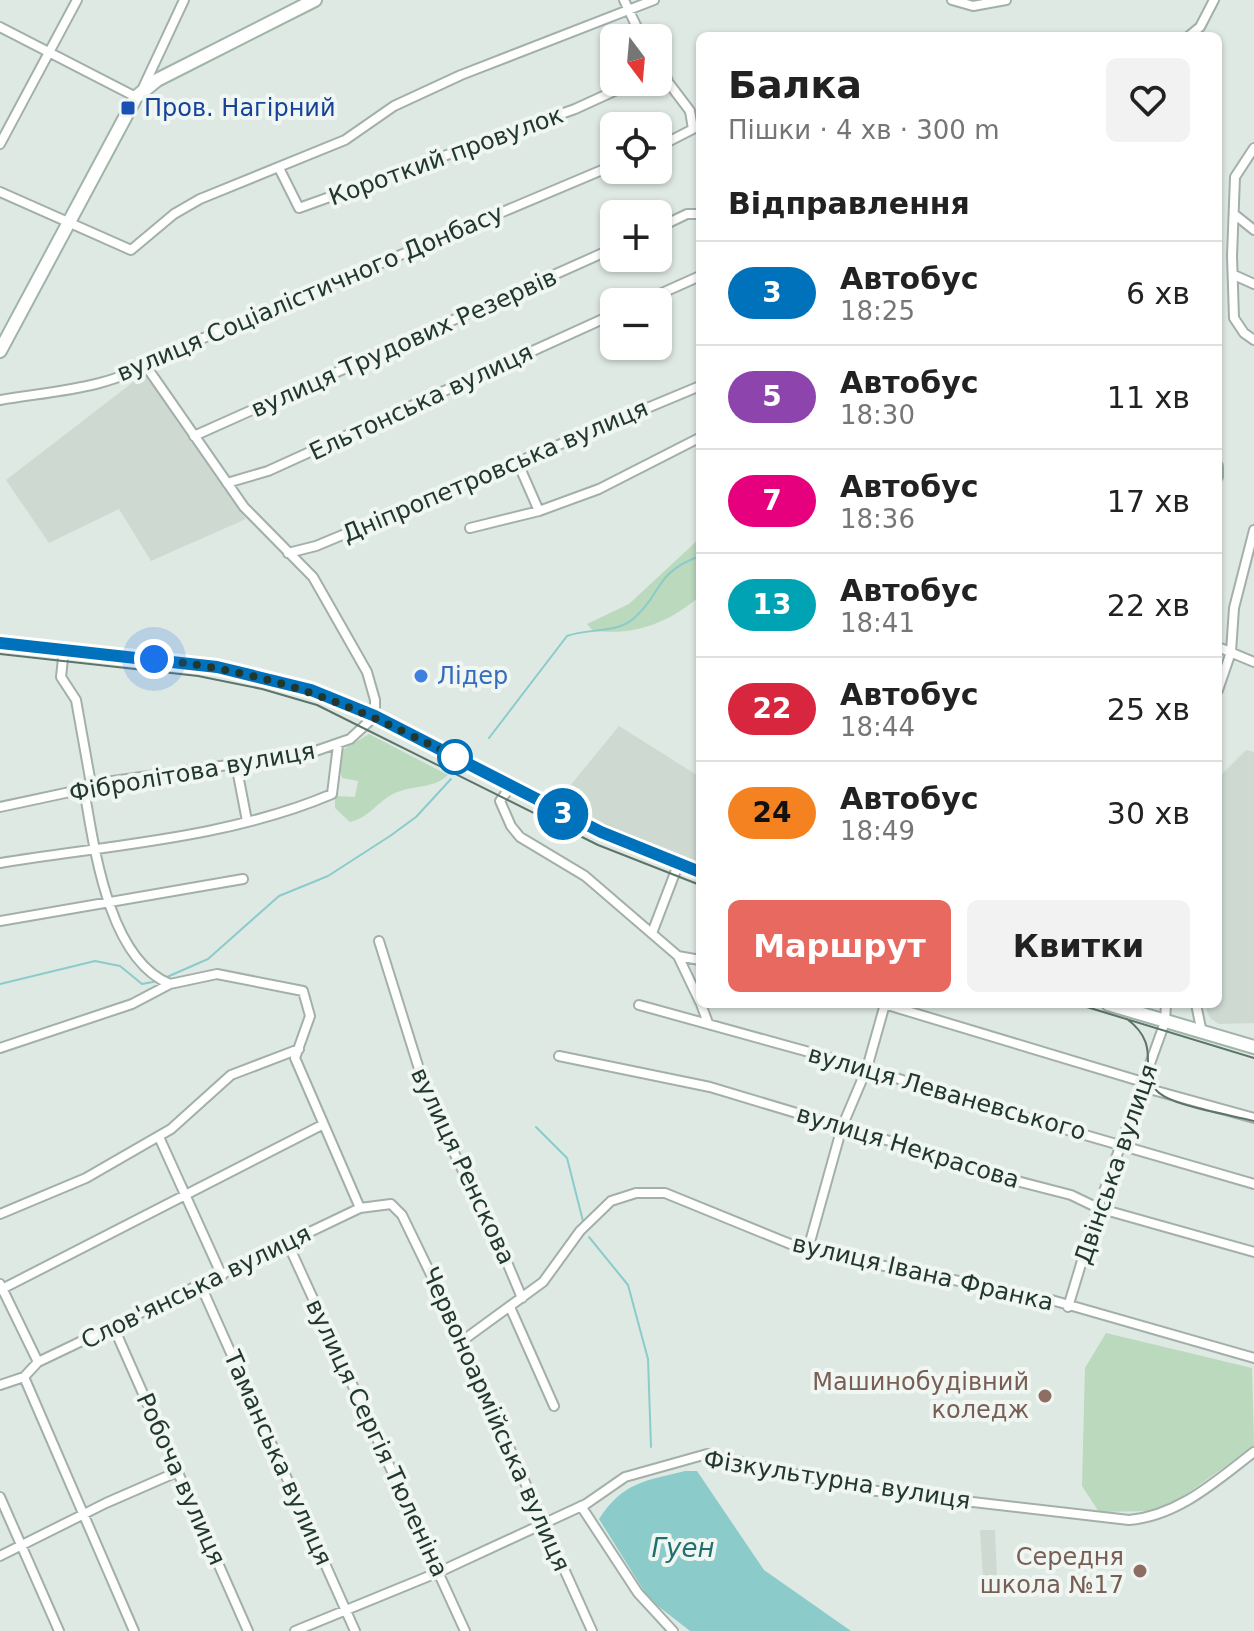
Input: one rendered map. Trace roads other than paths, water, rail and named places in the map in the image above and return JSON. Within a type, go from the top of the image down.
[{"type":"main road","points":[[0,351],[139,93],[315,0]]},
{"type":"main road","points":[[0,643],[250,673],[311,690],[375,716],[601,832],[696,871]]},
{"type":"main road","points":[[1121,1008],[1254,1047]]},
{"type":"street","points":[[0,144],[77,0]]},
{"type":"street","points":[[0,27],[139,93],[184,0]]},
{"type":"street","points":[[0,192],[131,250],[187,206],[357,135],[394,106],[626,4],[654,0]]},
{"type":"street","points":[[952,0],[973,6],[1006,0]]},
{"type":"street","points":[[1194,32],[1200,27],[1214,0]]},
{"type":"street","points":[[626,4],[635,24]]},
{"type":"street","points":[[672,87],[690,111],[693,129],[672,140]]},
{"type":"street","name":"Короткий провулок","points":[[279,168],[299,208],[603,96]]},
{"type":"street","points":[[1254,148],[1235,177],[1234,214],[1234,318],[1244,333],[1254,340]]},
{"type":"street","name":"вулиця Соціалістичного Донбасу","points":[[0,400],[97,383],[146,366],[600,171]]},
{"type":"street","points":[[672,221],[687,214],[696,214]]},
{"type":"street","points":[[1234,214],[1254,230]]},
{"type":"street","name":"вулиця Трудових Резервів","points":[[194,436],[600,254]]},
{"type":"street","points":[[1234,275],[1254,284]]},
{"type":"street","points":[[672,289],[696,278]]},
{"type":"street","name":"Ельтонська вулиця","points":[[227,483],[282,465],[600,320]]},
{"type":"street","points":[[146,366],[265,532],[313,577],[353,643],[372,684],[375,716]]},
{"type":"street","name":"Дніпропетровська вулиця","points":[[288,553],[316,546],[696,388]]},
{"type":"street","points":[[470,528],[539,511],[599,489],[696,440]]},
{"type":"street","points":[[517,461],[539,511]]},
{"type":"street","points":[[1222,678],[1231,652],[1234,608],[1254,530]]},
{"type":"street","points":[[64,649],[61,677],[76,700],[95,847],[108,902],[134,954],[164,981]]},
{"type":"street","points":[[1222,649],[1254,662]]},
{"type":"street","name":"Фібролітова вулиця","points":[[0,807],[87,786],[307,754],[338,745],[359,733],[375,716]]},
{"type":"street","points":[[0,863],[247,821],[332,794],[338,745]]},
{"type":"street","points":[[236,764],[247,821]]},
{"type":"street","points":[[511,786],[500,801],[515,831],[585,876],[678,956],[696,994]]},
{"type":"street","points":[[652,933],[678,865]]},
{"type":"street","points":[[0,921],[243,879]]},
{"type":"street","name":"вулиця Ренскова","points":[[379,941],[430,1104],[501,1248],[522,1298]]},
{"type":"street","points":[[678,956],[696,959]]},
{"type":"street","points":[[0,1048],[132,1004],[164,981],[217,974],[303,991],[310,1016],[295,1058],[360,1208]]},
{"type":"street","name":"вулиця Леваневського","points":[[639,1005],[867,1068],[1254,1184]]},
{"type":"street","points":[[702,1008],[708,1023]]},
{"type":"street","points":[[808,1249],[842,1127],[867,1068],[883,1008]]},
{"type":"street","points":[[897,1008],[1254,1118]]},
{"type":"street","name":"Двінська вулиця","points":[[1068,1307],[1098,1208],[1165,1022],[1166,1008]]},
{"type":"street","points":[[1197,1008],[1202,1033]]},
{"type":"street","points":[[0,1214],[86,1178],[159,1137],[231,1075],[299,1049]]},
{"type":"street","name":"вулиця Некрасова","points":[[559,1056],[710,1087],[913,1148],[947,1163],[1071,1195],[1098,1208],[1254,1252]]},
{"type":"street","points":[[38,1362],[1,1288],[188,1196],[322,1125]]},
{"type":"street","points":[[159,1137],[222,1276]]},
{"type":"street","name":"вулиця Івана Франка","points":[[462,1341],[543,1282],[580,1231],[611,1201],[636,1193],[665,1193],[808,1249],[937,1279],[1048,1299],[1254,1358]]},
{"type":"street","name":"Слов'янська вулиця","points":[[0,1385],[24,1377],[38,1362],[360,1208],[384,1203],[397,1209]]},
{"type":"street","name":"Червоноармійська вулиця","points":[[397,1209],[462,1341],[592,1631]]},
{"type":"street","name":"вулиця Сергія Тюленіна","points":[[288,1244],[465,1631]]},
{"type":"street","name":"Таманська вулиця","points":[[201,1286],[355,1631]]},
{"type":"street","points":[[510,1307],[554,1406]]},
{"type":"street","name":"Робоча вулиця","points":[[114,1328],[248,1631]]},
{"type":"street","points":[[24,1377],[134,1631]]},
{"type":"street","name":"Фізкультурна вулиця","points":[[295,1631],[439,1572],[581,1506],[635,1472],[707,1454],[860,1489],[1129,1520],[1145,1519],[1183,1504],[1254,1452]]},
{"type":"street","points":[[0,1556],[177,1472]]},
{"type":"street","points":[[0,1497],[59,1631]]},
{"type":"street","points":[[581,1506],[638,1593],[673,1631]]},
{"type":"water","name":"Гуен","points":[[685,1471],[697,1471],[764,1570],[851,1631],[690,1631],[649,1599],[599,1519],[626,1490]]},
{"type":"waterway","points":[[489,738],[567,636],[626,624],[643,610],[666,577],[696,558]]},
{"type":"waterway","points":[[167,977],[208,959],[279,896],[328,876],[390,836],[416,817],[451,779]]},
{"type":"waterway","points":[[0,984],[95,961],[120,966],[142,984],[158,981]]},
{"type":"waterway","points":[[536,1127],[567,1158],[583,1221]]},
{"type":"waterway","points":[[589,1237],[628,1285],[648,1359],[651,1447]]},
{"type":"tram line","points":[[0,654],[198,676],[262,689],[317,705],[598,845],[696,883]]},
{"type":"tram line","points":[[1090,1008],[1254,1058]]},
{"type":"tram line","points":[[1127,1019],[1144,1039],[1149,1075],[1157,1091],[1188,1106],[1254,1121]]},
{"type":"place","name":"Пров. Нагірний","points":[[128,108]]},
{"type":"place","name":"Лідер","points":[[421,676]]},
{"type":"place","name":"Машинобудівний коледж","points":[[1045,1396]]},
{"type":"place","name":"Середня школа №17","points":[[1140,1571]]}]
